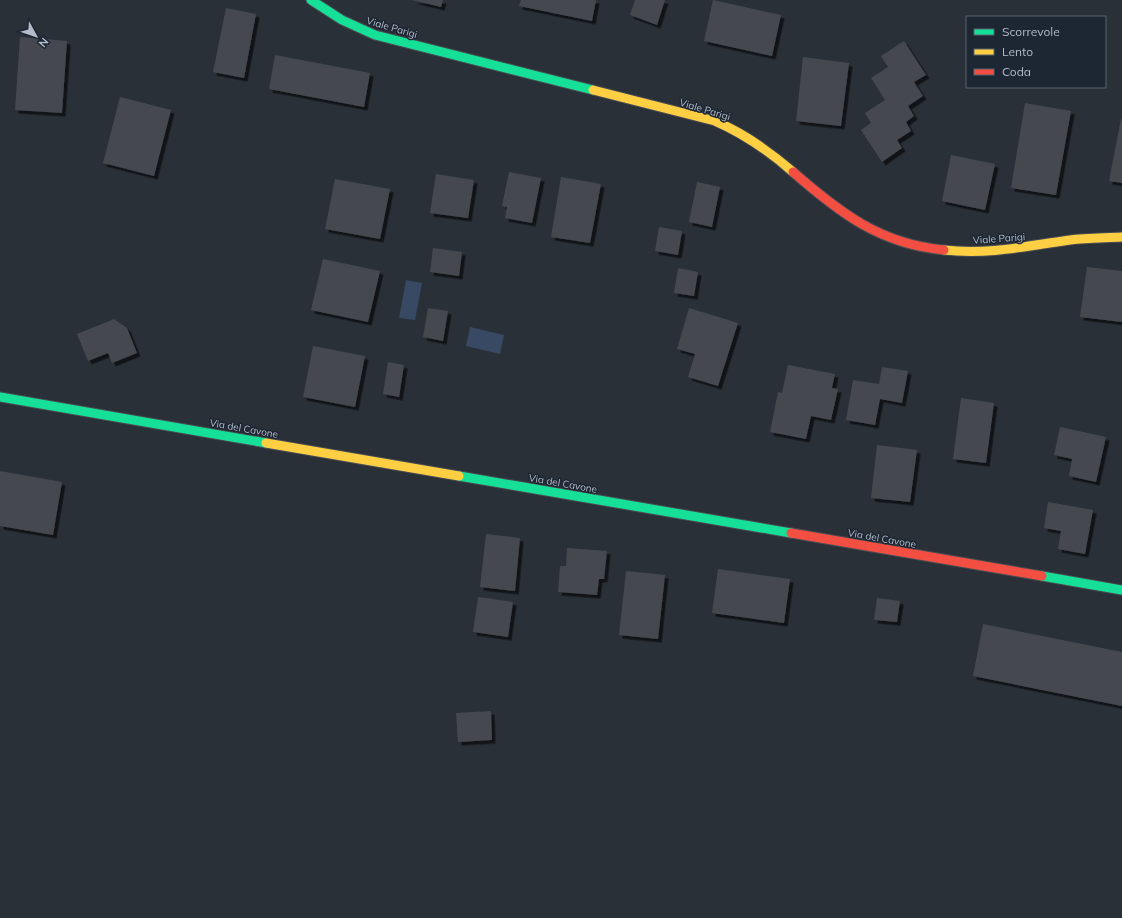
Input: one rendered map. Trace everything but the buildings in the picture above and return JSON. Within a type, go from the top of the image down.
[{"type":"street","name":"Viale Parigi","points":[[311,0],[355,27],[375,35],[715,121],[725,125],[750,138],[771,152],[820,195],[851,218],[888,238],[947,250],[986,252],[1079,239],[1122,237]]},
{"type":"street","name":"Via del Cavone","points":[[0,397],[1122,590]]},
{"type":"water","points":[[406,280],[422,283],[415,320],[399,318]]},
{"type":"water","points":[[470,327],[504,335],[500,354],[466,346]]},
{"type":"traffic: fast","points":[[311,0],[342,20],[375,35],[593,90]]},
{"type":"traffic: fast","points":[[0,397],[266,443]]},
{"type":"traffic: fast","points":[[459,476],[791,533]]},
{"type":"traffic: fast","points":[[1042,576],[1122,590]]},
{"type":"traffic: slow","points":[[593,90],[715,121],[756,144],[793,172]]},
{"type":"traffic: slow","points":[[944,250],[992,251],[1070,240],[1122,237]]},
{"type":"traffic: slow","points":[[266,443],[459,476]]},
{"type":"traffic: jam","points":[[793,172],[827,201],[862,224],[900,241],[921,247],[944,250]]},
{"type":"traffic: jam","points":[[791,533],[1042,576]]}]
